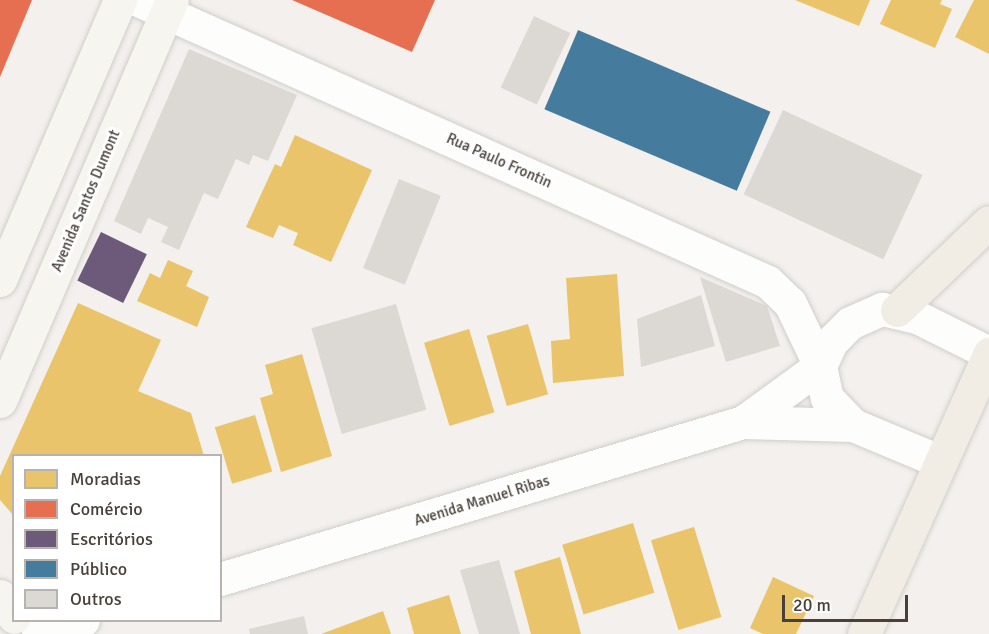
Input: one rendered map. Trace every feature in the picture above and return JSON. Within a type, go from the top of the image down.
[{"type":"main road","points":[[0,280],[120,0]]},
{"type":"main road","name":"Avenida Santos Dumont","points":[[0,401],[159,4]]},
{"type":"main road","points":[[897,310],[989,222]]},
{"type":"main road","points":[[864,634],[939,460],[989,354]]},
{"type":"main road","points":[[0,596],[12,616]]},
{"type":"street","name":"Rua Paulo Frontin","points":[[159,4],[768,282],[790,303],[820,366]]},
{"type":"street","name":"Avenida Manuel Ribas","points":[[743,422],[820,366],[831,342],[850,322],[882,309],[897,310]]},
{"type":"street","points":[[897,310],[989,354]]},
{"type":"street","points":[[820,366],[827,398],[853,425]]},
{"type":"street","name":"Avenida Manuel Ribas","points":[[222,578],[743,422],[853,425],[939,460]]},
{"type":"street","points":[[38,634],[79,622]]},
{"type":"building: Moradias","points":[[795,0],[870,0],[859,26]]},
{"type":"building: Moradias","points":[[891,0],[942,0],[940,4],[952,9],[935,48],[880,24]]},
{"type":"building: Moradias","points":[[974,0],[989,0],[989,54],[955,37]]},
{"type":"building: Moradias","points":[[295,135],[372,170],[331,262],[293,245],[298,233],[279,225],[273,238],[246,227],[275,164],[281,167]]},
{"type":"building: Moradias","points":[[168,260],[193,271],[186,286],[209,297],[197,327],[137,301],[150,273],[160,278]]},
{"type":"building: Moradias","points":[[617,274],[624,376],[553,383],[551,341],[570,339],[566,278]]},
{"type":"building: Moradias","points":[[78,303],[161,340],[138,391],[191,413],[203,454],[12,454],[12,514],[0,500],[0,476]]},
{"type":"building: Moradias","points":[[528,324],[548,394],[507,406],[487,336]]},
{"type":"building: Moradias","points":[[469,329],[494,412],[449,426],[424,343]]},
{"type":"building: Moradias","points":[[302,354],[332,456],[281,472],[260,398],[273,394],[265,365]]},
{"type":"building: Moradias","points":[[255,415],[272,471],[232,484],[215,427]]},
{"type":"building: Moradias","points":[[633,523],[654,593],[584,614],[562,545]]},
{"type":"building: Moradias","points":[[694,527],[721,617],[678,630],[651,540]]},
{"type":"building: Moradias","points":[[560,557],[581,634],[531,634],[514,571]]},
{"type":"building: Moradias","points":[[773,577],[814,596],[796,634],[763,634],[750,628]]},
{"type":"building: Moradias","points":[[449,595],[461,634],[414,634],[407,608]]},
{"type":"building: Moradias","points":[[383,611],[391,634],[321,634]]},
{"type":"building: Comércio","points":[[0,0],[32,0],[0,77]]},
{"type":"building: Comércio","points":[[292,0],[435,0],[412,52]]},
{"type":"building: Escritórios","points":[[101,232],[147,254],[123,303],[77,281]]},
{"type":"building: Público","points":[[578,30],[770,112],[737,191],[544,109]]},
{"type":"building: Outros","points":[[534,16],[570,33],[537,105],[501,88]]},
{"type":"building: Outros","points":[[189,49],[297,95],[268,161],[253,155],[249,165],[236,159],[218,199],[204,193],[179,250],[161,242],[168,227],[148,218],[141,234],[114,221]]},
{"type":"building: Outros","points":[[783,110],[923,175],[883,259],[744,194]]},
{"type":"building: Outros","points":[[399,179],[441,196],[405,285],[363,268]]},
{"type":"building: Outros","points":[[700,277],[767,306],[780,346],[726,362]]},
{"type":"building: Outros","points":[[701,295],[715,346],[641,367],[637,319]]},
{"type":"building: Outros","points":[[396,304],[426,410],[342,434],[311,328]]},
{"type":"building: Outros","points":[[499,560],[520,634],[479,634],[460,570]]},
{"type":"building: Outros","points":[[304,616],[308,634],[250,634],[249,629]]}]
